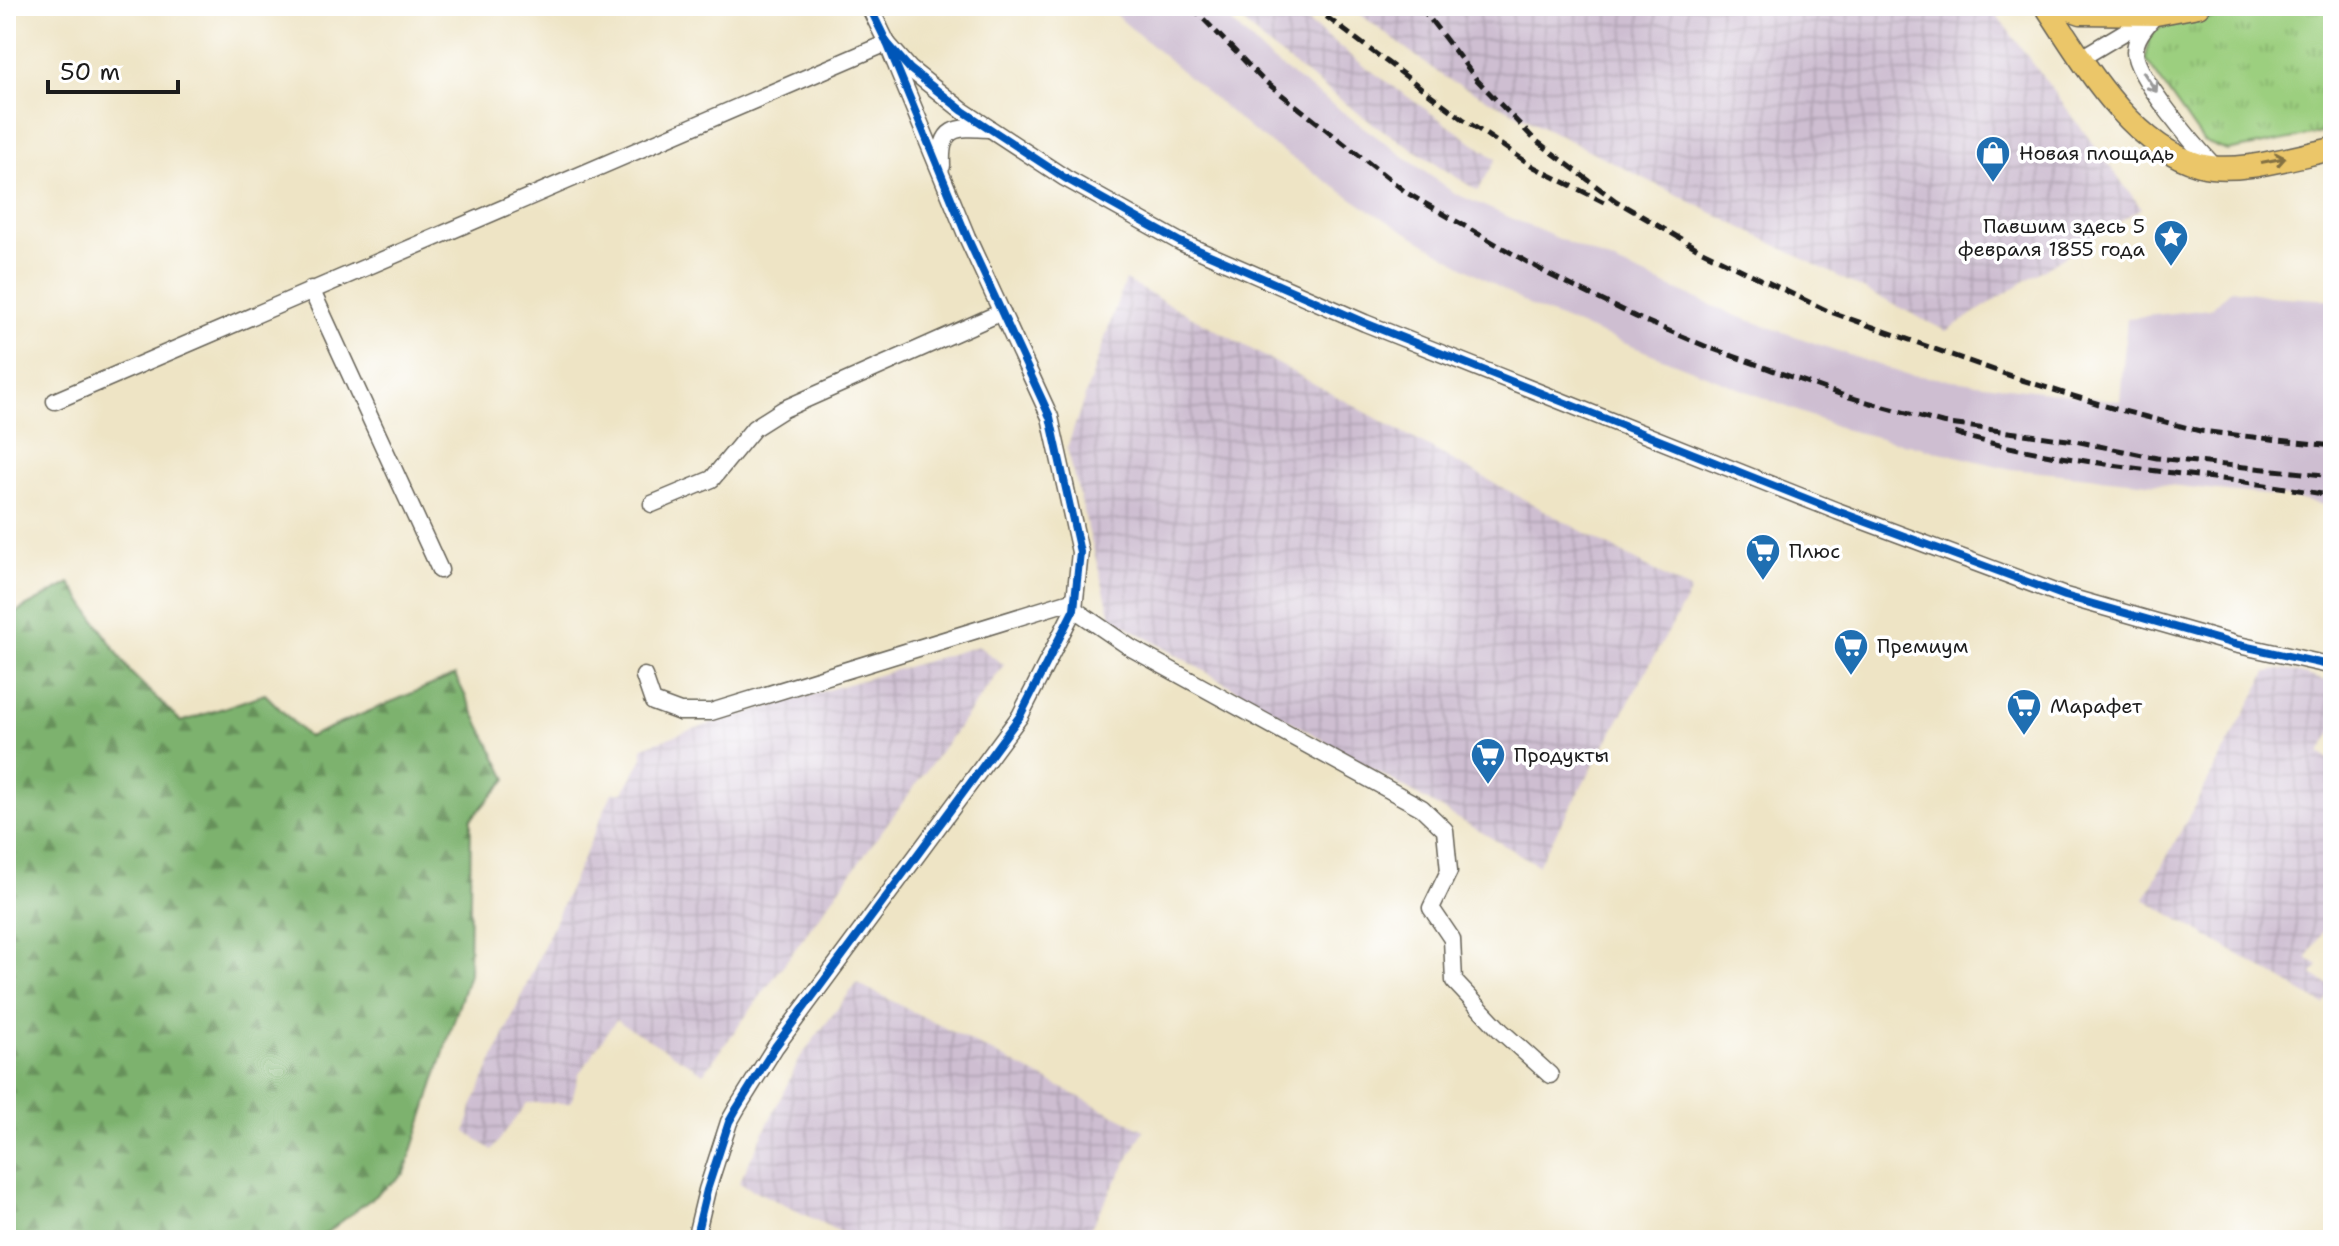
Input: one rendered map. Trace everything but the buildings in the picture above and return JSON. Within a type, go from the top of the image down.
[{"type":"main road","points":[[2046,6],[2101,89],[2161,147],[2201,165],[2214,166],[2241,166],[2333,149]]},
{"type":"main road","points":[[2061,6],[2081,13],[2126,16],[2198,6]]},
{"type":"street","points":[[695,1240],[729,1122],[769,1056],[1020,716],[1074,605],[1080,552],[1050,417],[869,6]]},
{"type":"street","points":[[2135,52],[2139,36],[2156,14]]},
{"type":"street","points":[[2081,58],[2126,16],[2139,65],[2185,133],[2214,166]]},
{"type":"street","points":[[887,43],[910,69],[991,129],[1065,178],[1180,242],[1365,323],[1837,511],[2065,596],[2234,644],[2333,666]]},
{"type":"street","points":[[55,401],[887,43]]},
{"type":"street","points":[[943,178],[941,149],[948,133],[968,128],[991,129]]},
{"type":"street","points":[[311,289],[440,570]]},
{"type":"street","points":[[652,504],[712,479],[754,428],[784,409],[1002,312]]},
{"type":"street","points":[[644,676],[653,702],[680,712],[711,712],[1074,605]]},
{"type":"street","points":[[1074,605],[1131,648],[1422,808],[1445,830],[1449,871],[1431,908],[1452,939],[1454,981],[1501,1031],[1550,1075]]},
{"type":"shaded area","points":[[1105,6],[1215,6],[1270,59],[1454,193],[1734,315],[1904,374],[2120,401],[2127,318],[2210,309],[2232,289],[2270,296],[2333,300],[2333,507],[2286,497],[2011,469],[1843,429],[1532,307],[1369,210],[1251,130]]},
{"type":"shaded area","points":[[1227,6],[1287,6],[1363,65],[1496,159],[1478,191],[1372,123],[1267,45]]},
{"type":"shaded area","points":[[1349,6],[1990,6],[2141,208],[1946,331],[1444,77]]},
{"type":"shaded area","points":[[1125,280],[1691,591],[1538,865],[1111,617],[1067,448]]},
{"type":"shaded area","points":[[978,646],[1004,665],[704,1073],[616,1020],[579,1074],[571,1103],[527,1103],[492,1150],[466,1132],[472,1107],[612,793],[623,792],[643,758],[643,747],[690,730]]},
{"type":"shaded area","points":[[2286,669],[2333,683],[2333,731],[2319,753],[2333,762],[2333,914],[2307,958],[2318,965],[2312,974],[2332,987],[2324,1005],[2144,899],[2267,672]]},
{"type":"shaded area","points":[[857,983],[1144,1130],[1084,1240],[857,1240],[739,1183],[801,1056]]},
{"type":"green space","points":[[2279,6],[2333,6],[2333,131],[2227,151],[2203,141],[2146,60],[2149,38],[2160,27]]},
{"type":"green space","points":[[70,583],[131,673],[181,722],[265,694],[308,737],[455,675],[507,779],[471,819],[469,974],[405,1173],[317,1240],[6,1240],[6,617]]},
{"type":"railway","points":[[1191,6],[1262,79],[1407,193],[1550,275],[1705,346],[1842,395],[1942,423],[2075,441],[2157,458],[2333,476]]},
{"type":"railway","points":[[1312,6],[1463,119],[1534,167],[1604,202]]},
{"type":"railway","points":[[1420,6],[1477,80],[1534,139],[1616,201],[1700,250],[1828,311],[2022,380],[2112,408],[2200,431],[2333,446]]},
{"type":"railway","points":[[1955,433],[2081,460],[2333,496]]},
{"type":"cycle path","points":[[695,1240],[707,1190],[729,1122],[737,1108],[775,1047],[1020,716],[1074,609],[1080,552],[1050,417],[967,237],[869,6]]},
{"type":"cycle path","points":[[887,43],[910,69],[963,111],[1065,178],[1180,242],[1365,323],[1837,511],[2065,596],[2234,644],[2333,666]]},
{"type":"place","name":"Новая площадь","points":[[1993,184]]},
{"type":"place","name":"Павшим здесь 5 февраля 1855 года","points":[[2171,268]]},
{"type":"place","name":"Плюс","points":[[1763,582]]},
{"type":"place","name":"Премиум","points":[[1851,677]]},
{"type":"place","name":"Марафет","points":[[2024,737]]},
{"type":"place","name":"Продукты","points":[[1488,786]]}]
